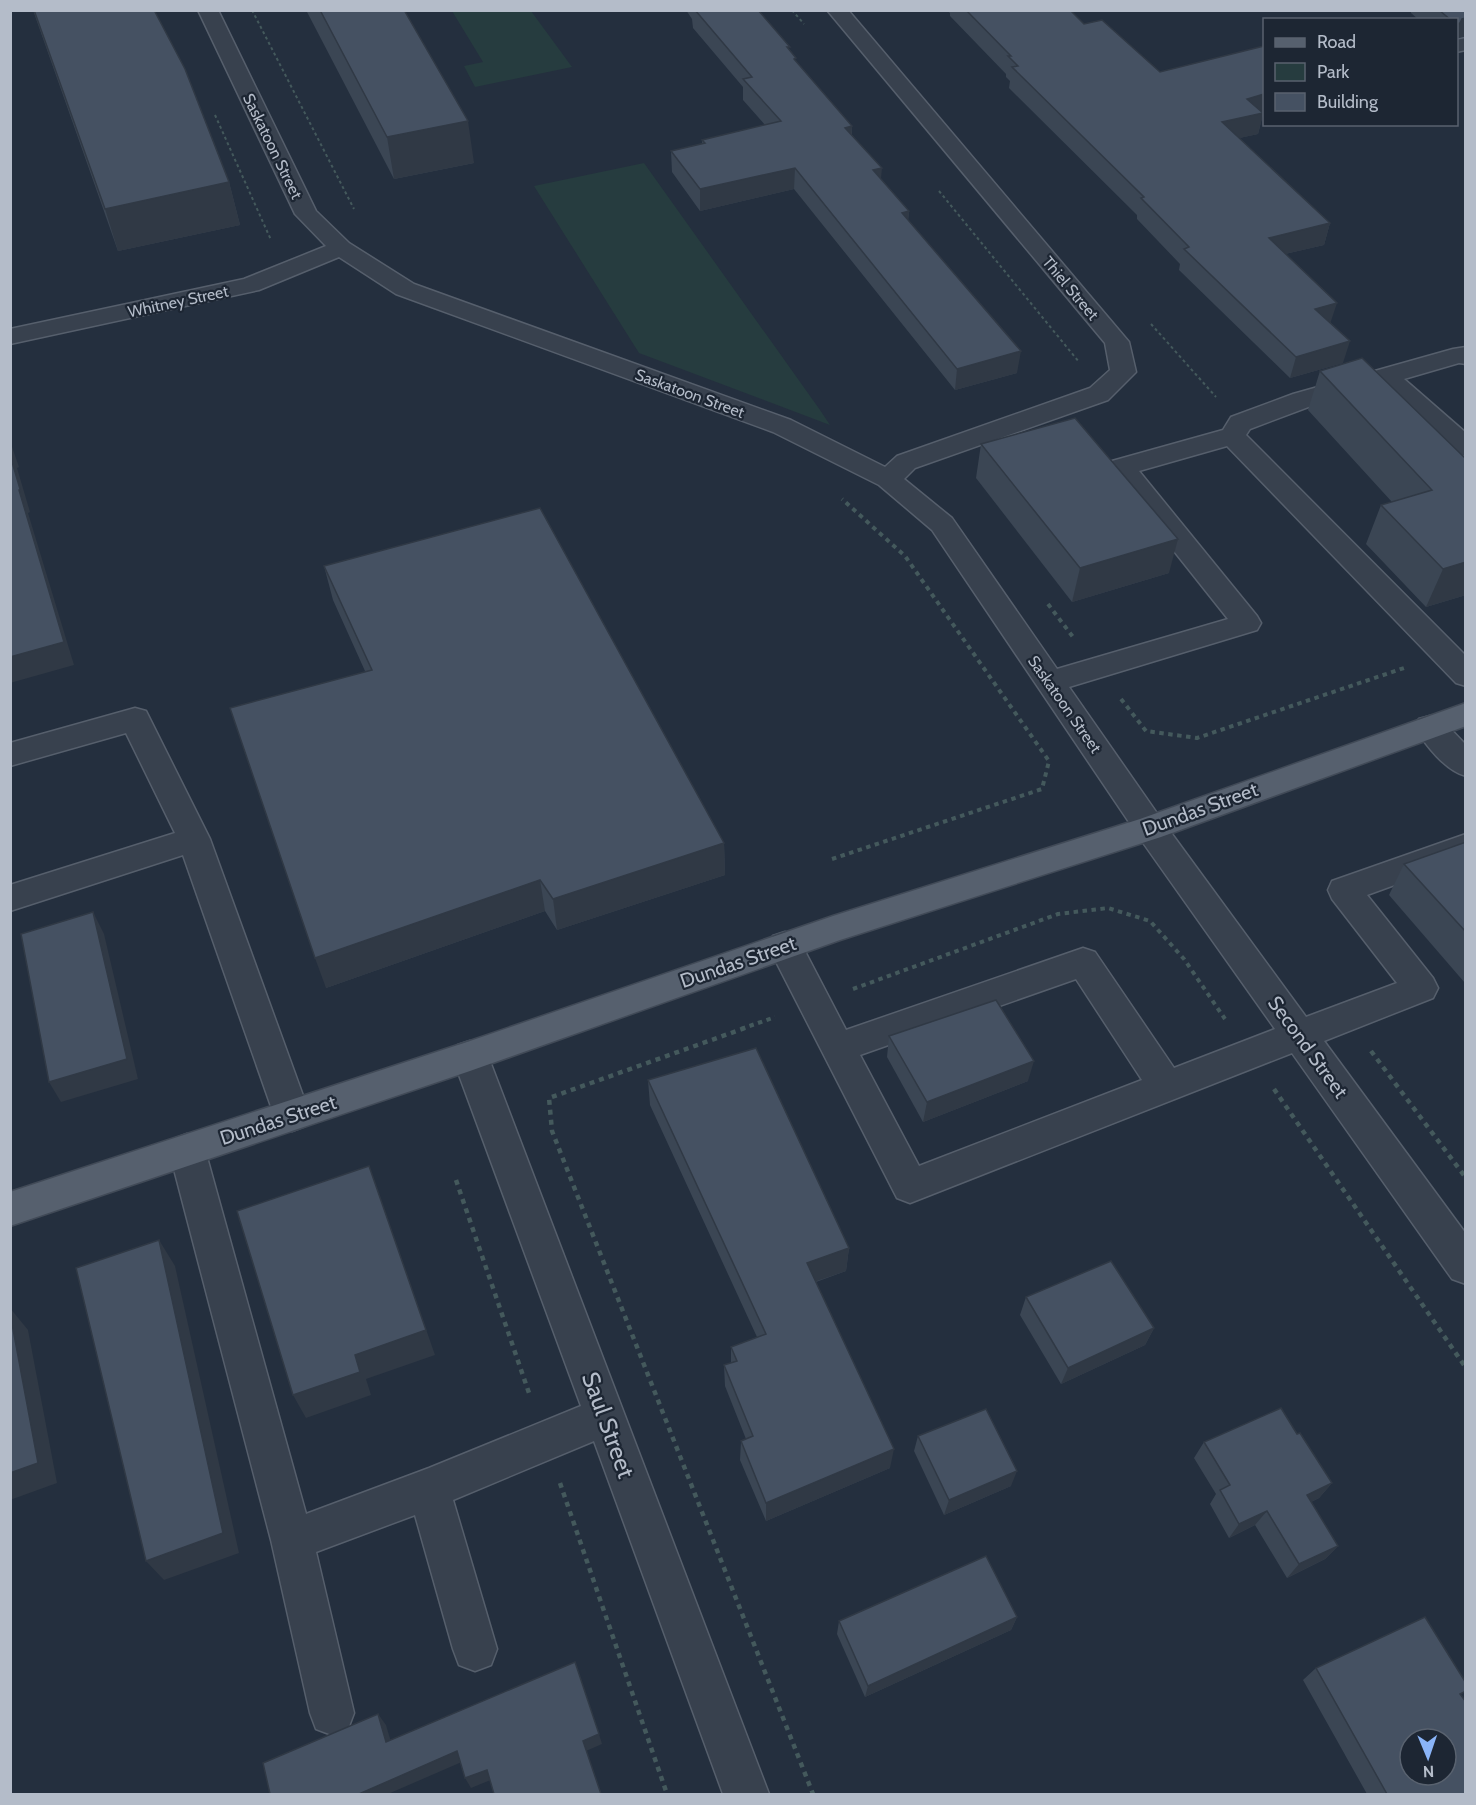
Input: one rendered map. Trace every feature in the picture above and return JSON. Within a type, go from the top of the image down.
[{"type":"main road","name":"Dundas Street","points":[[10,1209],[470,1056],[785,946],[1150,828],[1466,714]]},
{"type":"street","name":"Saskatoon Street","points":[[208,10],[306,214],[341,248],[405,289],[782,426],[888,479],[942,524],[1150,828]]},
{"type":"street","name":"Thiel Street","points":[[837,10],[1117,342],[1123,372],[1099,394],[906,462],[888,479]]},
{"type":"street","name":"Whitney Street","points":[[10,338],[251,285],[341,248]]},
{"type":"street","points":[[1050,682],[1247,623],[1121,467],[1236,430],[1302,400],[1462,354],[1466,357]]},
{"type":"street","points":[[1386,376],[1466,448]]},
{"type":"street","points":[[1236,430],[1466,675]]},
{"type":"street","points":[[10,755],[135,719],[194,839],[292,1115]]},
{"type":"street","points":[[1430,727],[1466,765]]},
{"type":"street","name":"Second Street","points":[[1150,828],[1466,1266]]},
{"type":"street","points":[[10,898],[194,839]]},
{"type":"street","points":[[785,946],[910,1186],[1421,988],[1344,890],[1466,846]]},
{"type":"street","points":[[837,1048],[1083,962],[1166,1086]]},
{"type":"street","name":"Saul Street","points":[[470,1056],[746,1794]]},
{"type":"street","points":[[187,1150],[292,1540],[332,1713]]},
{"type":"street","points":[[292,1540],[429,1489],[605,1416]]},
{"type":"street","points":[[429,1489],[476,1649]]},
{"type":"path","points":[[252,10],[354,209]]},
{"type":"path","points":[[211,106],[274,245]]},
{"type":"path","points":[[1144,316],[1236,430]]},
{"type":"path","points":[[832,860],[1042,789],[1049,761],[905,556],[850,504],[833,493]]},
{"type":"path","points":[[1369,1047],[1466,1178]]},
{"type":"path","points":[[456,1180],[529,1393]]},
{"type":"path","points":[[557,1474],[667,1794]]},
{"type":"green space","points":[[452,11],[531,11],[572,67],[475,87],[464,66],[483,62]]},
{"type":"green space","points":[[644,163],[830,425],[639,353],[534,186]]},
{"type":"building","points":[[34,10],[154,10],[185,69],[229,182],[105,209]]},
{"type":"building","points":[[320,10],[404,10],[468,121],[387,137]]},
{"type":"building","points":[[695,10],[758,10],[790,47],[787,47],[796,58],[794,59],[852,126],[845,128],[882,168],[873,170],[909,211],[902,213],[1021,351],[957,369],[795,168],[700,189],[671,151],[705,143],[702,140],[781,121],[743,79],[752,77]]},
{"type":"building","points":[[966,10],[1070,10],[1084,24],[1102,20],[1160,72],[1263,46],[1263,94],[1247,99],[1263,113],[1222,122],[1330,223],[1269,238],[1337,303],[1315,309],[1350,341],[1296,357],[1184,249],[1189,247],[1141,198],[1144,197],[1012,67],[1018,66],[1008,56],[1011,56]]},
{"type":"building","points":[[1439,10],[1466,10],[1466,18],[1460,23],[1458,24],[1458,18],[1449,18]]},
{"type":"building","points":[[1362,358],[1466,459],[1466,562],[1443,569],[1381,505],[1432,490],[1320,371]]},
{"type":"building","points":[[1075,418],[1178,539],[1080,568],[981,444]]},
{"type":"building","points":[[10,455],[64,642],[10,657]]},
{"type":"building","points":[[540,508],[724,843],[553,899],[540,880],[315,958],[230,708],[372,670],[324,566]]},
{"type":"building","points":[[1466,842],[1466,932],[1404,864]]},
{"type":"building","points":[[93,912],[127,1059],[49,1082],[21,934]]},
{"type":"building","points":[[996,1000],[1034,1061],[927,1102],[889,1036]]},
{"type":"building","points":[[756,1048],[849,1248],[807,1263],[894,1449],[766,1503],[741,1441],[753,1436],[724,1365],[737,1361],[731,1347],[766,1334],[648,1080]]},
{"type":"building","points":[[369,1166],[426,1330],[355,1355],[360,1372],[293,1395],[237,1211]]},
{"type":"building","points":[[159,1240],[223,1533],[146,1561],[76,1268]]},
{"type":"building","points":[[1111,1261],[1154,1328],[1068,1368],[1026,1297]]},
{"type":"building","points":[[10,1313],[38,1463],[10,1473]]},
{"type":"building","points":[[1281,1408],[1332,1483],[1307,1495],[1338,1546],[1299,1564],[1267,1511],[1239,1524],[1220,1490],[1230,1485],[1204,1442]]},
{"type":"building","points":[[986,1409],[1017,1471],[949,1500],[918,1436]]},
{"type":"building","points":[[986,1556],[1017,1617],[868,1686],[839,1621]]},
{"type":"building","points":[[1425,1617],[1466,1683],[1466,1691],[1460,1694],[1466,1702],[1466,1794],[1387,1794],[1316,1668]]},
{"type":"building","points":[[575,1662],[599,1734],[583,1741],[601,1794],[494,1794],[487,1770],[465,1778],[457,1751],[359,1794],[270,1794],[263,1763],[378,1714],[386,1742]]}]
